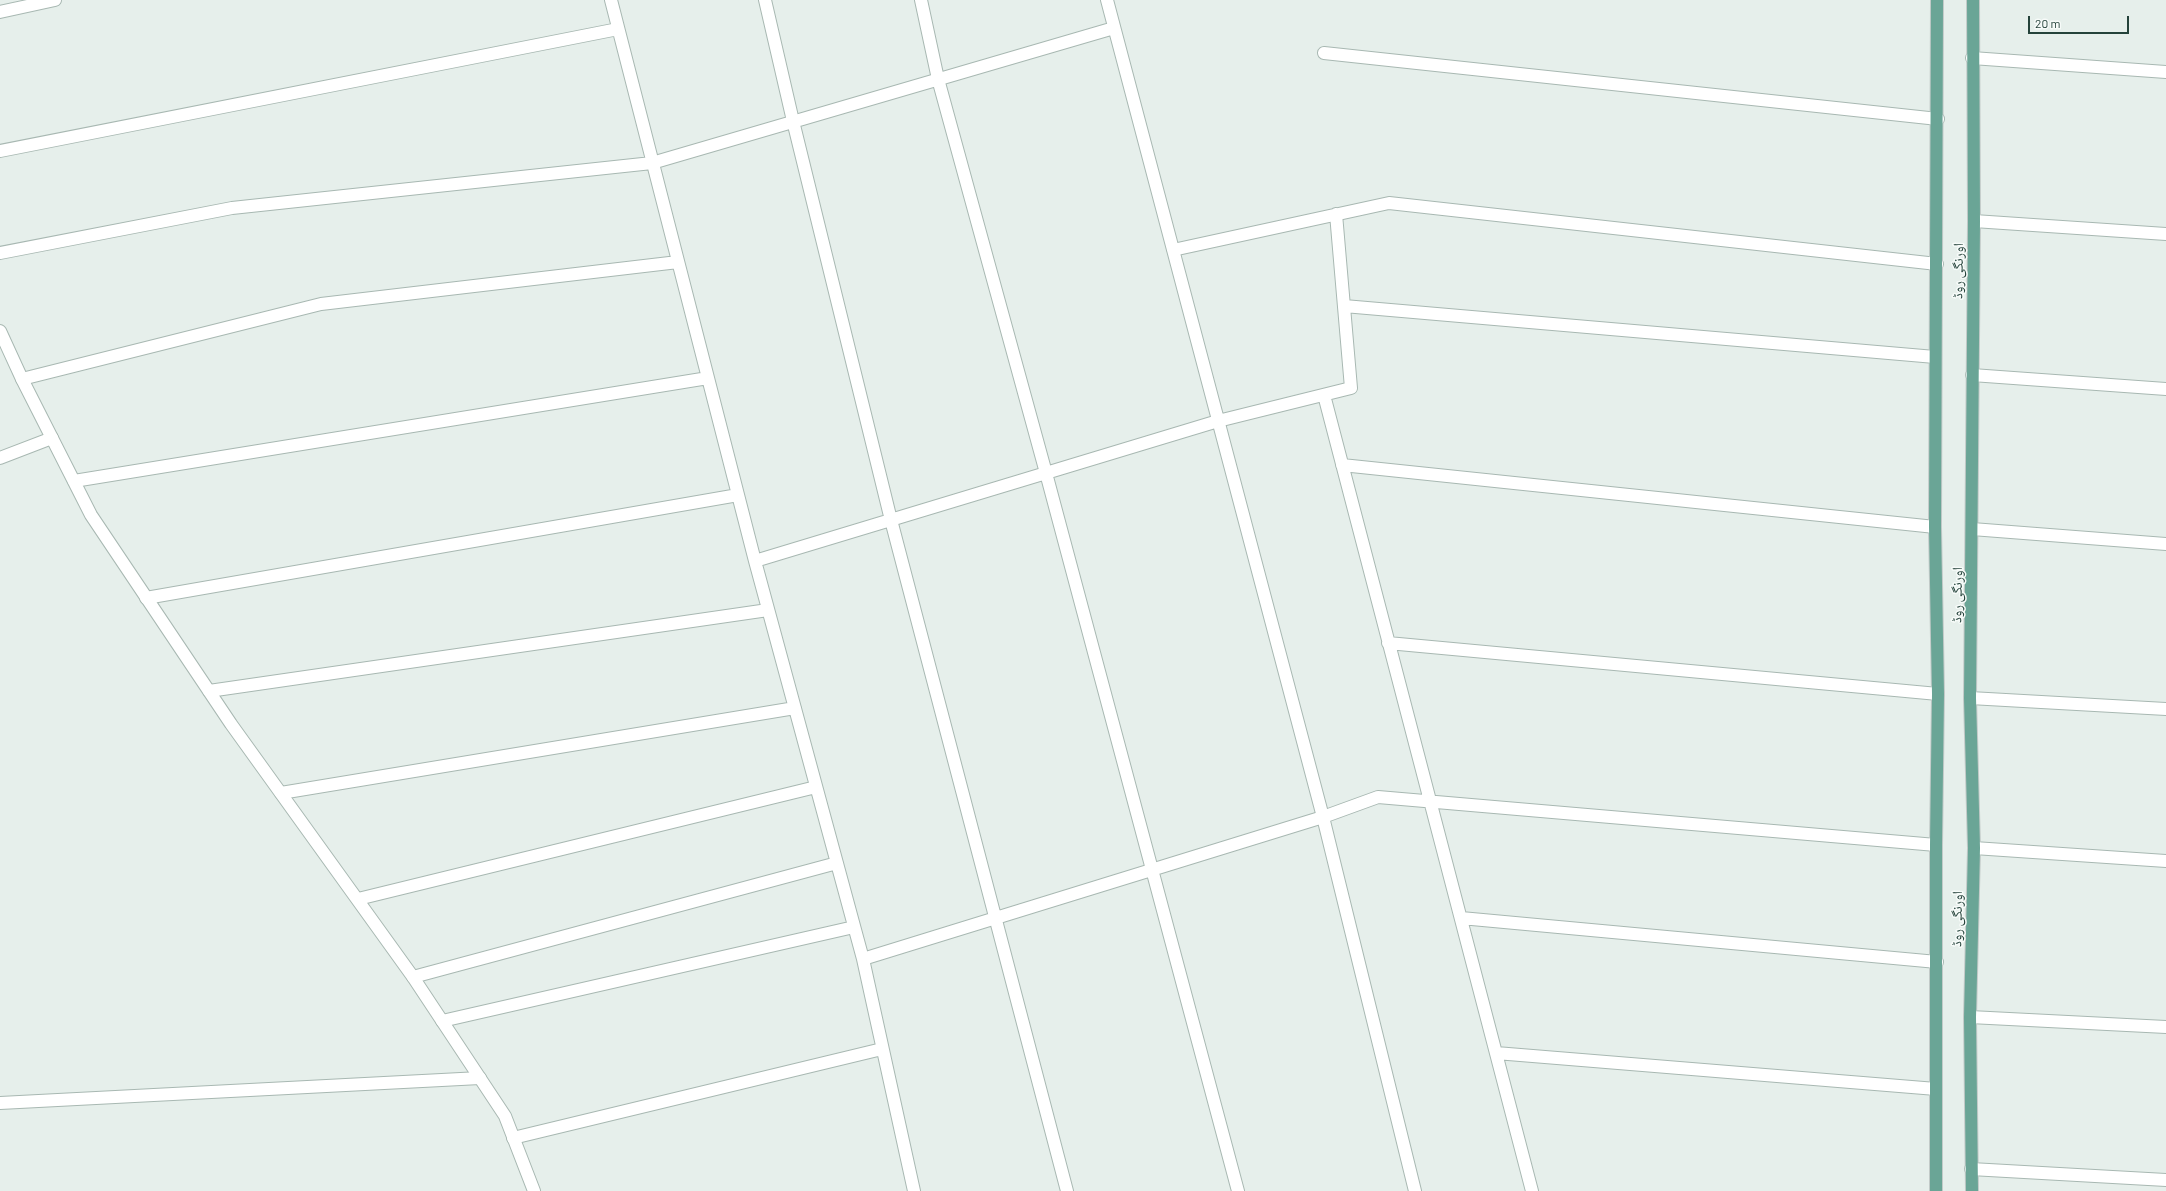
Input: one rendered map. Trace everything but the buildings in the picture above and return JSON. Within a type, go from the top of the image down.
[{"type":"main road","name":"اورنگی روڈ","points":[[1936,1191],[1936,845],[1938,694],[1935,526],[1935,357],[1938,118],[1937,0]]},
{"type":"main road","name":"اورنگی روڈ","points":[[1972,1191],[1970,1017],[1974,848],[1970,698],[1974,222],[1972,58],[1973,0]]},
{"type":"street","points":[[0,12],[55,0]]},
{"type":"street","points":[[611,0],[755,561],[863,959],[913,1191]]},
{"type":"street","points":[[765,0],[793,121],[891,520],[1067,1191]]},
{"type":"street","points":[[921,0],[938,79],[1046,473],[1238,1191]]},
{"type":"street","points":[[1107,0],[1323,817],[1415,1191]]},
{"type":"street","points":[[0,253],[232,208],[652,163],[1114,28]]},
{"type":"street","points":[[0,151],[618,29]]},
{"type":"street","points":[[1324,53],[1938,118]]},
{"type":"street","points":[[1972,58],[2166,72]]},
{"type":"street","points":[[1173,250],[1388,203],[1937,264]]},
{"type":"street","points":[[755,561],[1218,421],[1351,388],[1336,214]]},
{"type":"street","points":[[1974,222],[2166,234]]},
{"type":"street","points":[[22,379],[321,304],[678,262]]},
{"type":"street","points":[[1344,306],[1935,357]]},
{"type":"street","points":[[0,331],[22,379],[91,515],[208,691],[413,977],[505,1116],[534,1191]]},
{"type":"street","points":[[1972,375],[2166,389]]},
{"type":"street","points":[[74,481],[708,378]]},
{"type":"street","points":[[1324,395],[1532,1191]]},
{"type":"street","points":[[0,458],[52,438]]},
{"type":"street","points":[[1342,465],[1935,526]]},
{"type":"street","points":[[146,598],[738,495]]},
{"type":"street","points":[[1972,529],[2166,544]]},
{"type":"street","points":[[208,691],[768,610]]},
{"type":"street","points":[[1388,643],[1938,694]]},
{"type":"street","points":[[1970,698],[2166,709]]},
{"type":"street","points":[[281,794],[794,708]]},
{"type":"street","points":[[358,900],[816,787]]},
{"type":"street","points":[[863,959],[1323,817],[1378,797],[1936,845]]},
{"type":"street","points":[[1974,848],[2166,861]]},
{"type":"street","points":[[413,977],[837,863]]},
{"type":"street","points":[[1460,918],[1937,962]]},
{"type":"street","points":[[442,1021],[854,927]]},
{"type":"street","points":[[1970,1017],[2166,1027]]},
{"type":"street","points":[[513,1138],[882,1049]]},
{"type":"street","points":[[1496,1053],[1936,1089]]},
{"type":"street","points":[[0,1103],[480,1078]]},
{"type":"street","points":[[1971,1169],[2166,1180]]}]
